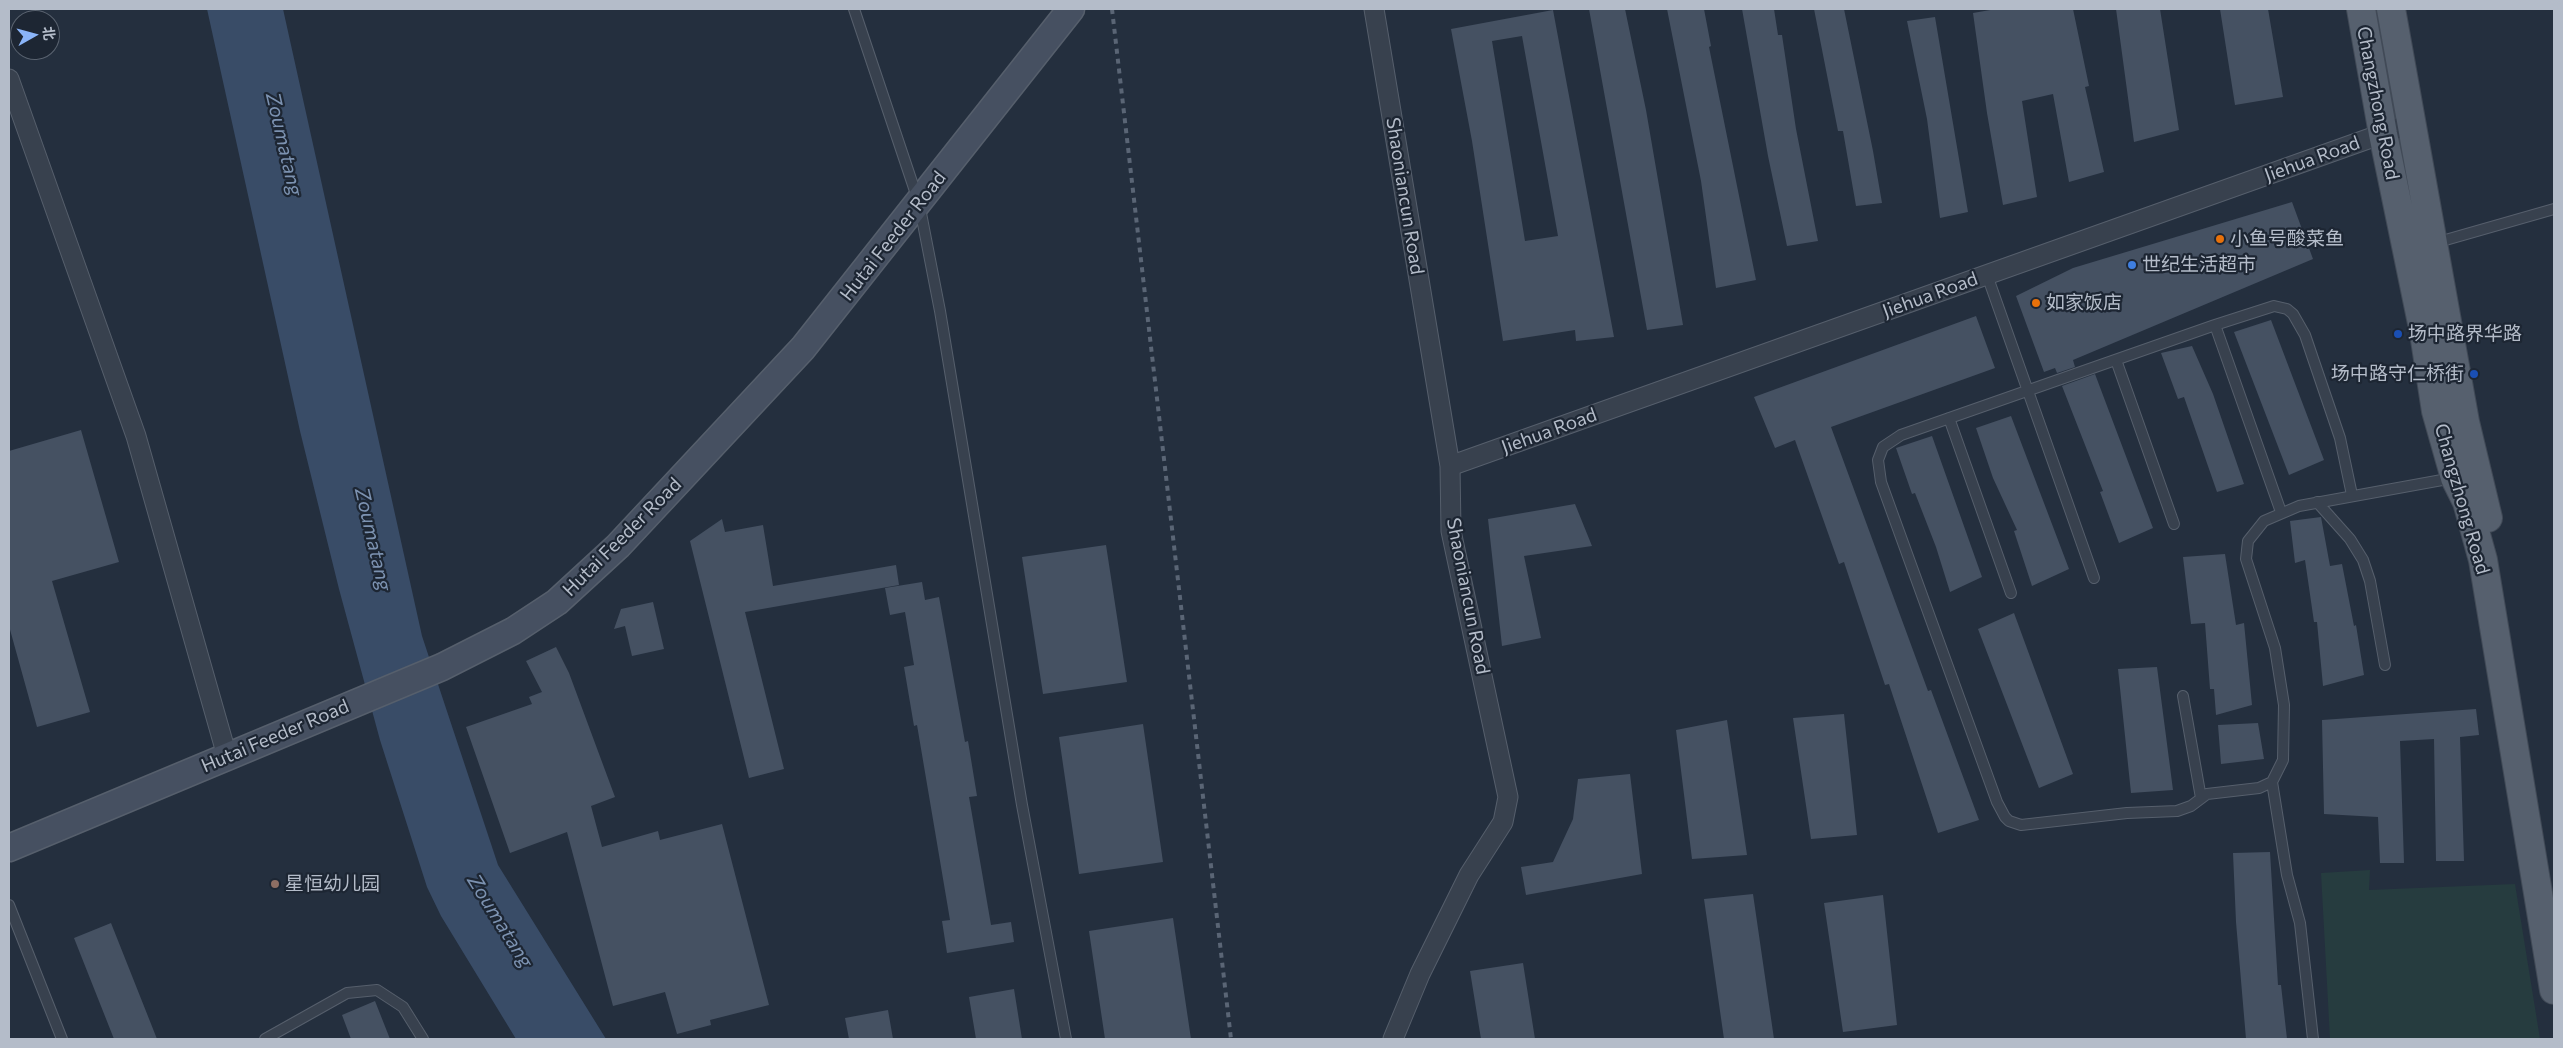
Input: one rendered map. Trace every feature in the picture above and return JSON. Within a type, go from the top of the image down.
[{"type":"main road","name":"Changzhong Road","points":[[2361,9],[2383,134],[2424,333],[2436,411],[2495,544],[2554,886]]},
{"type":"main road","name":"Changzhong Road","points":[[2391,9],[2410,124],[2434,243],[2466,476],[2467,502],[2483,560],[2554,990]]},
{"type":"street","name":"Hutai Feeder Road","points":[[9,848],[378,692],[442,667],[474,652],[534,618],[577,584],[618,546],[803,348],[1071,9]]},
{"type":"street","name":"Shaoniancun Road","points":[[1374,9],[1450,466],[1451,531],[1507,784],[1507,809],[1503,822],[1469,875],[1420,974],[1393,1039]]},
{"type":"street","points":[[9,80],[136,436],[227,756]]},
{"type":"street","name":"Jiehua Road","points":[[1450,466],[2410,124]]},
{"type":"lane","points":[[854,9],[919,203],[940,311],[1022,805],[1066,1039]]},
{"type":"lane","points":[[2434,243],[2554,209]]},
{"type":"lane","points":[[1987,275],[2094,578]]},
{"type":"lane","points":[[2272,782],[2259,788],[2213,793],[2201,798],[2187,808],[2172,812],[2108,814],[2039,824],[2015,824],[2005,817],[1879,476],[1880,453],[1888,442],[1949,418],[2266,307],[2280,307],[2293,314],[2305,334],[2332,414],[2352,495]]},
{"type":"lane","points":[[2215,325],[2281,512]]},
{"type":"lane","points":[[2116,360],[2174,524]]},
{"type":"lane","points":[[1949,418],[2011,593]]},
{"type":"lane","points":[[2313,1039],[2300,923],[2287,875],[2272,782],[2283,760],[2284,705],[2275,648],[2245,553],[2248,541],[2264,521],[2281,512],[2352,495],[2466,476]]},
{"type":"lane","points":[[2317,502],[2350,539],[2363,560],[2370,581],[2385,665]]},
{"type":"lane","points":[[2184,696],[2201,798]]},
{"type":"lane","points":[[9,905],[62,1039]]},
{"type":"lane","points":[[265,1039],[347,992],[377,990],[403,1007],[423,1039]]},
{"type":"green space","points":[[2370,870],[2369,890],[2515,884],[2540,1039],[2330,1039],[2321,873]]},
{"type":"water","name":"Zoumatang","points":[[207,9],[283,9],[422,636],[498,865],[606,1039],[516,1039],[441,916],[427,887],[380,740],[339,589],[300,431]]},
{"type":"building","points":[[1589,9],[1625,9],[1646,110],[1683,325],[1647,330]]},
{"type":"building","points":[[1667,9],[1704,9],[1711,46],[1709,47],[1756,280],[1716,288],[1701,181]]},
{"type":"building","points":[[1742,9],[1774,9],[1778,35],[1782,35],[1796,129],[1818,241],[1787,246],[1768,156]]},
{"type":"building","points":[[1814,9],[1844,9],[1882,203],[1856,206],[1843,131],[1838,131]]},
{"type":"building","points":[[1996,9],[2073,9],[2089,86],[2085,87],[2104,172],[2069,182],[2053,94],[2022,101],[2037,197],[2003,205],[1987,113],[1973,13]]},
{"type":"building","points":[[2116,9],[2160,9],[2179,130],[2134,142]]},
{"type":"building","points":[[2220,9],[2268,9],[2283,97],[2235,105]]},
{"type":"building","points":[[1553,10],[1614,337],[1576,341],[1575,330],[1503,341],[1472,141],[1451,29]],"holes":[[[1522,36],[1558,236],[1525,241],[1492,41]]]},
{"type":"building","points":[[1935,17],[1968,212],[1940,218],[1927,119],[1907,21]]},
{"type":"building","points":[[2292,202],[2313,259],[2073,360],[2075,367],[2057,373],[2055,368],[2044,372],[2016,296],[2073,268]]},
{"type":"building","points":[[1976,316],[1995,368],[1831,427],[1928,691],[1931,690],[1979,820],[1938,833],[1889,684],[1885,685],[1844,562],[1839,564],[1795,440],[1775,448],[1754,397]]},
{"type":"building","points":[[2271,320],[2324,460],[2289,475],[2234,332]]},
{"type":"building","points":[[2192,346],[2213,394],[2244,484],[2217,492],[2184,397],[2178,399],[2161,353]]},
{"type":"building","points":[[2095,374],[2153,528],[2119,543],[2100,492],[2103,491],[2062,386]]},
{"type":"building","points":[[2011,416],[2069,569],[2032,586],[2014,531],[2017,530],[1993,478],[1976,428]]},
{"type":"building","points":[[81,430],[119,562],[52,581],[90,712],[37,727],[9,626],[9,451]]},
{"type":"building","points":[[1932,436],[1982,577],[1950,592],[1936,547],[1915,493],[1912,494],[1896,448]]},
{"type":"building","points":[[1575,504],[1592,546],[1524,556],[1541,638],[1502,646],[1488,519]]},
{"type":"building","points":[[2321,517],[2330,566],[2342,564],[2354,626],[2356,625],[2364,675],[2323,686],[2317,622],[2314,622],[2305,560],[2295,563],[2290,521]]},
{"type":"building","points":[[722,519],[725,532],[763,525],[773,586],[896,565],[899,585],[745,612],[784,769],[749,778],[690,541]]},
{"type":"building","points":[[1106,545],[1127,682],[1043,694],[1022,557]]},
{"type":"building","points":[[2225,554],[2236,625],[2244,623],[2252,705],[2216,715],[2214,689],[2210,689],[2205,623],[2191,624],[2183,557]]},
{"type":"building","points":[[922,582],[925,600],[939,597],[965,742],[968,741],[977,796],[969,797],[991,925],[1011,922],[1014,942],[947,953],[942,921],[950,920],[917,725],[914,726],[904,667],[914,665],[905,612],[890,615],[885,588]]},
{"type":"building","points":[[653,602],[664,649],[632,656],[625,626],[614,629],[621,609]]},
{"type":"building","points":[[2014,613],[2073,774],[2039,788],[1978,629]]},
{"type":"building","points":[[556,647],[569,673],[615,797],[591,806],[602,847],[658,831],[660,840],[722,824],[769,1005],[710,1020],[711,1025],[677,1034],[665,992],[613,1006],[567,832],[510,853],[466,727],[532,704],[529,697],[542,692],[526,661]]},
{"type":"building","points":[[2157,667],[2173,790],[2131,793],[2118,669]]},
{"type":"building","points":[[2476,709],[2479,735],[2460,737],[2464,861],[2436,861],[2434,739],[2400,741],[2404,863],[2380,863],[2378,817],[2324,814],[2322,720]]},
{"type":"building","points":[[1844,714],[1857,835],[1811,839],[1793,718]]},
{"type":"building","points":[[1727,720],[1747,855],[1692,859],[1676,730]]},
{"type":"building","points":[[2258,723],[2264,759],[2221,764],[2218,725]]},
{"type":"building","points":[[1143,724],[1163,862],[1079,874],[1059,737]]},
{"type":"building","points":[[1630,774],[1642,874],[1526,895],[1521,867],[1553,862],[1573,819],[1578,779]]},
{"type":"building","points":[[2270,852],[2278,985],[2281,985],[2287,1039],[2246,1039],[2236,922],[2233,853]]},
{"type":"building","points":[[1753,894],[1774,1039],[1724,1039],[1704,899]]},
{"type":"building","points":[[1883,895],[1897,1025],[1843,1032],[1824,903]]},
{"type":"building","points":[[1173,918],[1191,1039],[1105,1039],[1089,931]]},
{"type":"building","points":[[111,923],[157,1039],[114,1039],[74,938]]},
{"type":"building","points":[[1523,963],[1535,1039],[1481,1039],[1470,971]]},
{"type":"building","points":[[1014,989],[1022,1039],[976,1039],[969,997]]},
{"type":"building","points":[[375,1001],[390,1039],[351,1039],[342,1015]]},
{"type":"building","points":[[888,1010],[893,1039],[849,1039],[845,1018]]},
{"type":"railway","points":[[1112,9],[1231,1039]]},
{"type":"place","name":"小鱼号酸菜鱼","points":[[2220,239]]},
{"type":"place","name":"世纪生活超市","points":[[2132,265]]},
{"type":"place","name":"如家饭店","points":[[2036,303]]},
{"type":"place","name":"场中路界华路","points":[[2398,334]]},
{"type":"place","name":"场中路守仁桥街","points":[[2474,374]]},
{"type":"place","name":"星恒幼儿园","points":[[275,884]]}]
